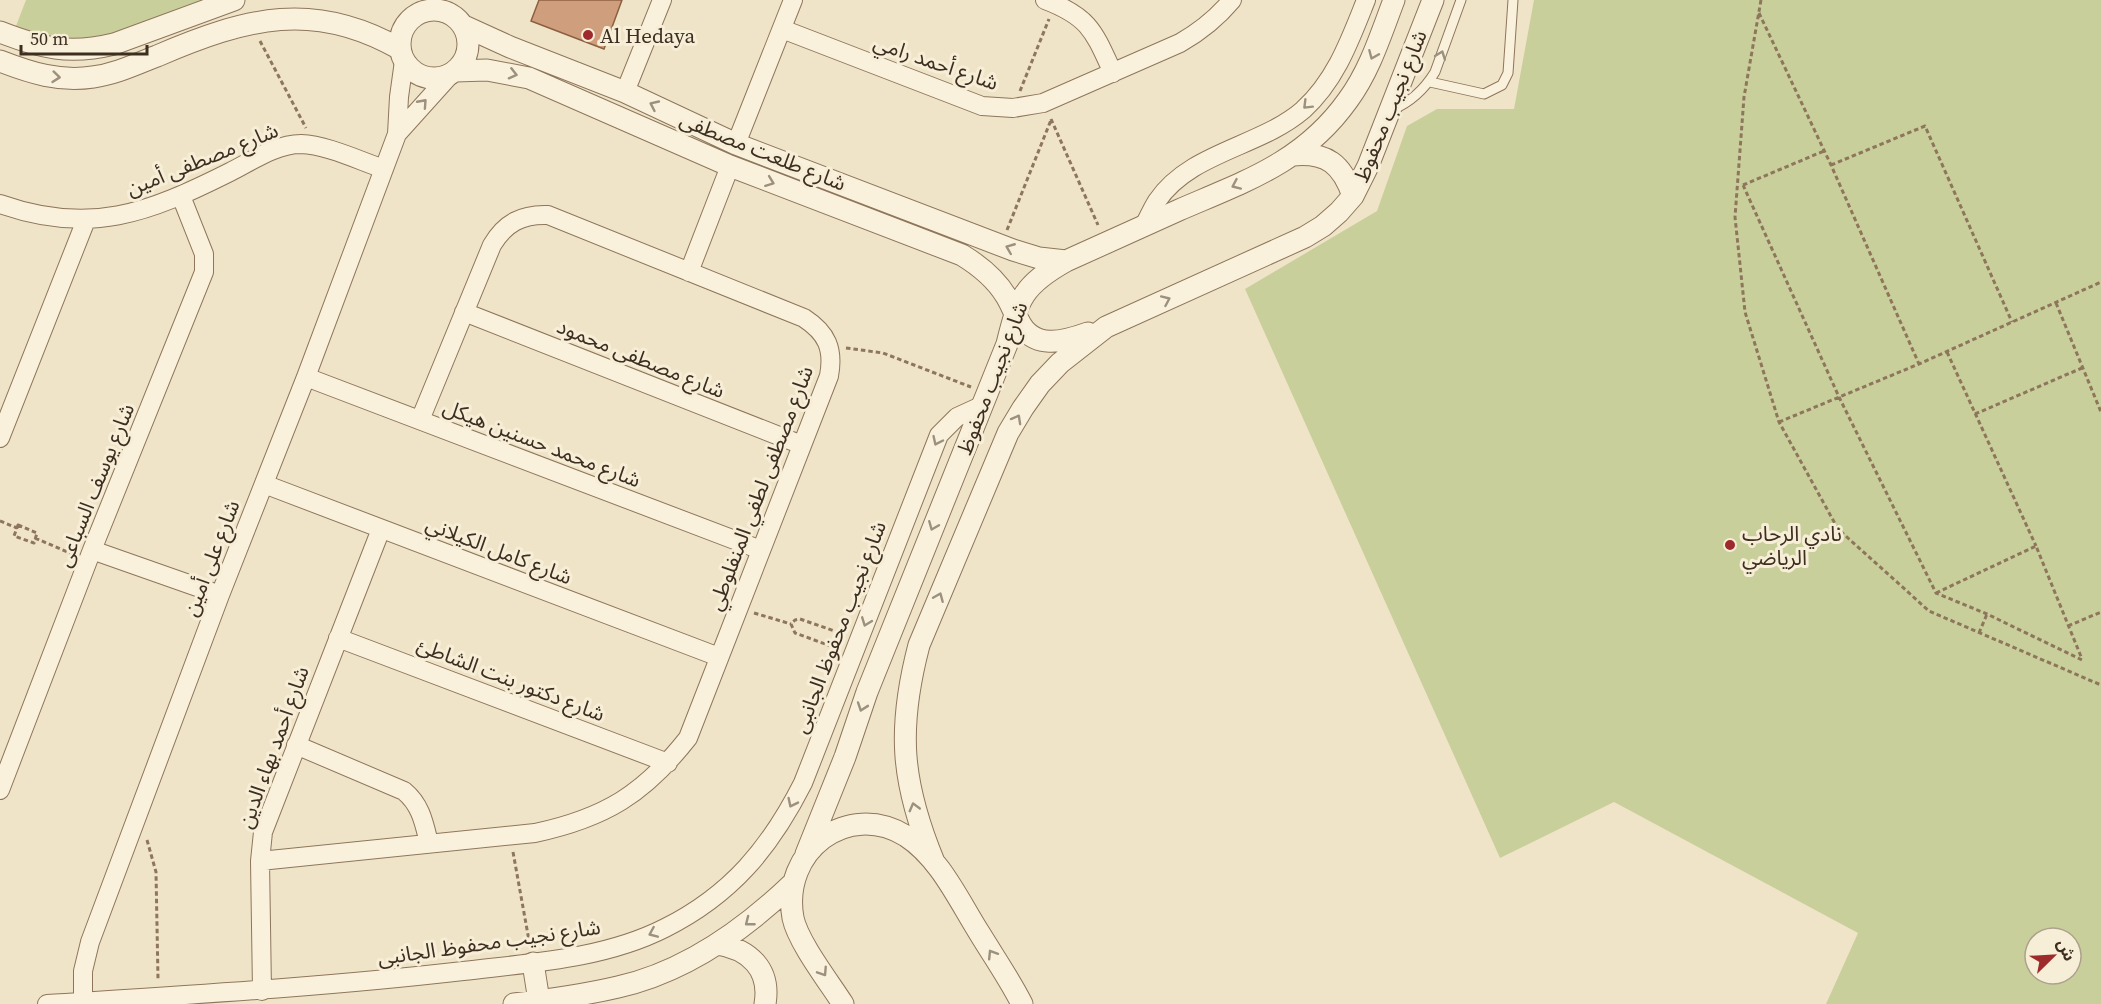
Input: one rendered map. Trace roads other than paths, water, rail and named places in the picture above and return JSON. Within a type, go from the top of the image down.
[{"type":"street","points":[[0,32],[45,48],[63,50],[97,48],[114,44],[234,0]]},
{"type":"street","points":[[404,0],[426,10]]},
{"type":"street","points":[[625,92],[662,0]]},
{"type":"street","points":[[736,144],[793,0]]},
{"type":"street","name":"شارع أحمد رامي","points":[[782,29],[982,106],[1013,108],[1043,103],[1180,43],[1200,32],[1218,17],[1232,0]]},
{"type":"street","points":[[1144,226],[1157,201],[1176,181],[1199,166],[1276,128],[1302,110],[1324,87],[1342,60],[1366,0]]},
{"type":"street","name":"شارع نجيب محفوظ","points":[[793,883],[845,757],[867,692],[1007,344],[1015,312],[1023,296],[1035,282],[1066,261],[1258,176],[1293,155],[1333,120],[1349,98],[1375,51],[1394,0]]},
{"type":"street","name":"شارع نجيب محفوظ","points":[[934,862],[920,828],[905,755],[905,718],[909,690],[919,645],[1008,433],[1040,384],[1060,363],[1106,327],[1305,237],[1331,219],[1353,196],[1368,166],[1433,0]]},
{"type":"street","points":[[1050,2],[1074,12],[1089,26],[1113,73]]},
{"type":"street","points":[[0,61],[30,73],[46,76],[94,77],[125,69],[248,17],[295,7],[318,7],[361,20],[381,32],[402,55],[411,69],[430,78],[441,77],[453,72],[467,55],[467,35],[464,26],[456,17],[437,9],[426,10],[414,15],[406,24],[401,36],[402,55]]},
{"type":"street","name":"شارع طلعت مصطفى","points":[[464,26],[510,47],[625,92],[736,144],[1039,258],[1066,261]]},
{"type":"street","name":"شارع على أمين","points":[[83,1001],[83,971],[86,957],[135,821],[397,134],[402,55]]},
{"type":"street","name":"شارع طلعت مصطفى","points":[[453,72],[495,71],[529,78],[730,166],[962,255],[976,263],[993,279],[1007,297],[1026,332],[1036,338],[1047,342],[1058,342],[1106,327]]},
{"type":"street","name":"شارع على أمين","points":[[397,134],[453,72]]},
{"type":"street","name":"شارع مصطفى أمين","points":[[0,204],[41,217],[86,220],[129,214],[181,196],[273,150],[301,144],[315,146],[384,169]]},
{"type":"street","points":[[1293,155],[1310,154],[1325,158],[1338,167],[1348,180],[1353,196]]},
{"type":"street","points":[[689,272],[730,166]]},
{"type":"street","name":"شارع يوسف السباعى","points":[[0,790],[90,556],[204,272],[205,263],[201,245],[181,196]]},
{"type":"street","name":"شارع مصطفى لطفي المنفلوطي","points":[[260,861],[510,835],[565,827],[594,816],[638,790],[668,763],[688,738],[829,376],[830,349],[816,326],[804,318],[548,215],[534,214],[515,220],[499,233],[492,245],[420,420]]},
{"type":"street","points":[[0,438],[86,220]]},
{"type":"street","name":"شارع مصطفى محمود","points":[[464,312],[802,445]]},
{"type":"street","name":"شارع محمد حسنين هيكل","points":[[306,377],[761,550]]},
{"type":"street","name":"شارع نجيب محفوظ الجانبى","points":[[47,1004],[262,991],[367,982],[533,963],[610,948],[637,940],[691,914],[742,873],[763,850],[786,815],[802,783],[939,435],[957,417],[984,400]]},
{"type":"street","name":"شارع كامل الكيلاني","points":[[264,484],[719,657]]},
{"type":"street","name":"شارع أحمد بهاء الدين","points":[[262,991],[260,861],[263,832],[381,529]]},
{"type":"street","points":[[90,556],[220,596]]},
{"type":"street","name":"شارع دكتور بنت الشاطئ","points":[[338,638],[668,763]]},
{"type":"street","points":[[296,745],[405,791],[421,812],[429,843]]},
{"type":"street","points":[[806,854],[822,839],[842,828],[864,825],[886,828],[907,837],[934,862],[1024,1000]]},
{"type":"street","points":[[514,1004],[619,987],[664,971],[717,944],[761,912],[793,883]]},
{"type":"street","points":[[793,883],[791,902],[794,921],[802,939],[843,1004]]},
{"type":"street","points":[[717,944],[733,947],[748,955],[760,968],[766,985],[765,1004]]},
{"type":"street","points":[[533,963],[539,1001]]},
{"type":"lane","points":[[1390,111],[1412,99],[1430,82],[1461,0]]},
{"type":"lane","points":[[1430,82],[1484,94],[1502,85],[1508,73],[1514,0]]},
{"type":"place","name":"Al Hedaya","points":[[588,35]]},
{"type":"place","name":"نادي الرحاب الرياضي","points":[[1730,545]]}]
